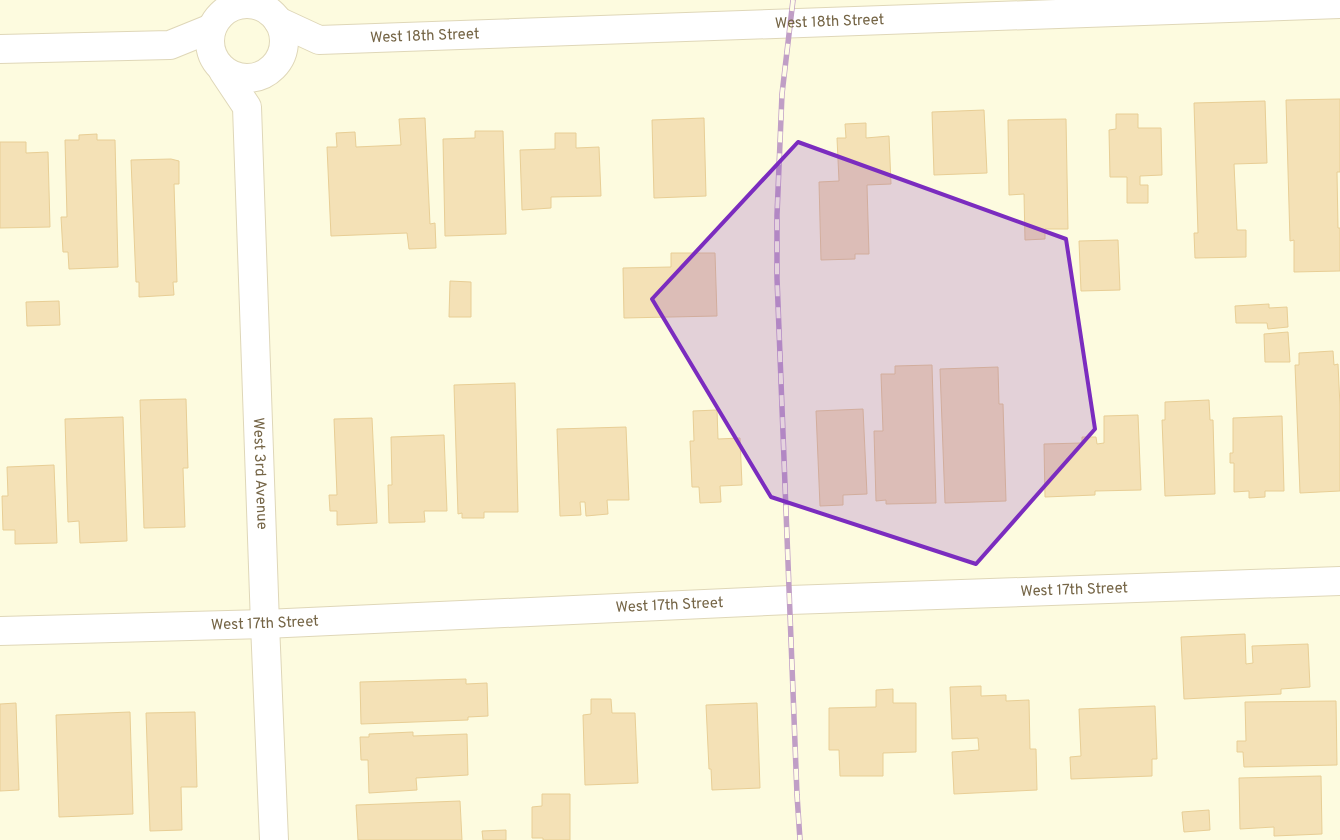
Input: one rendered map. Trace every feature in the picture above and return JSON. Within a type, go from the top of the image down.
[{"type":"street","points":[[170,45],[223,12],[238,5],[251,4],[267,10],[281,26],[284,38],[283,51],[247,106],[210,51],[209,39],[223,12]]},
{"type":"street","name":"West 18th Street","points":[[273,68],[319,40],[1340,4]]},
{"type":"street","name":"West 18th Street","points":[[267,10],[319,40]]},
{"type":"street","points":[[0,49],[170,45],[219,66],[234,77],[246,79],[257,77],[273,68]]},
{"type":"street","name":"West 3rd Avenue","points":[[247,106],[274,840]]},
{"type":"street","name":"West 17th Street","points":[[0,631],[265,624],[790,600],[1340,581]]},
{"type":"highlighted area","points":[[798,142],[1066,239],[1095,429],[976,564],[771,497],[652,299]]},
{"type":"building","points":[[1340,99],[1340,172],[1337,172],[1340,271],[1294,272],[1294,240],[1290,241],[1286,100]]},
{"type":"building","points":[[1265,101],[1267,163],[1234,164],[1237,230],[1246,230],[1246,257],[1195,258],[1194,233],[1198,233],[1194,103]]},
{"type":"building","points":[[984,110],[987,173],[934,175],[932,112]]},
{"type":"building","points":[[1116,114],[1138,114],[1138,128],[1161,128],[1162,175],[1140,176],[1140,185],[1148,185],[1148,203],[1127,203],[1127,177],[1110,177],[1109,130],[1116,129]]},
{"type":"building","points":[[425,118],[430,224],[435,223],[436,248],[409,249],[407,233],[331,236],[327,147],[337,147],[336,133],[355,132],[356,147],[401,145],[399,119]]},
{"type":"building","points":[[704,118],[706,196],[654,198],[652,120]]},
{"type":"building","points":[[1066,119],[1068,229],[1045,229],[1045,239],[1025,240],[1024,194],[1009,195],[1008,120]]},
{"type":"building","points":[[866,123],[866,138],[889,136],[891,184],[867,185],[869,254],[855,254],[855,259],[821,260],[819,182],[839,181],[837,138],[846,138],[845,124]]},
{"type":"building","points":[[475,131],[503,131],[506,234],[445,236],[443,139],[475,138]]},
{"type":"building","points":[[555,133],[576,133],[576,148],[599,147],[601,196],[551,197],[551,208],[522,210],[520,150],[555,149]]},
{"type":"building","points":[[97,134],[97,140],[115,140],[118,267],[69,269],[68,252],[63,252],[61,217],[67,217],[65,140],[79,140],[79,135]]},
{"type":"building","points":[[0,142],[26,142],[26,153],[48,152],[50,227],[0,228]]},
{"type":"building","points":[[171,159],[179,161],[179,184],[174,184],[177,282],[173,282],[174,295],[139,297],[139,282],[136,282],[131,160]]},
{"type":"building","points":[[1118,240],[1120,290],[1081,291],[1079,241]]},
{"type":"building","points":[[671,253],[715,253],[717,316],[624,318],[623,268],[671,267]]},
{"type":"building","points":[[450,281],[471,282],[471,317],[449,317]]},
{"type":"building","points":[[59,301],[60,325],[27,326],[26,302]]},
{"type":"building","points":[[1269,304],[1269,308],[1287,307],[1288,327],[1268,329],[1267,323],[1236,323],[1235,306]]},
{"type":"building","points":[[1288,332],[1290,362],[1265,362],[1264,334]]},
{"type":"building","points":[[1333,351],[1334,365],[1338,364],[1340,491],[1300,493],[1295,365],[1299,365],[1299,353]]},
{"type":"building","points":[[932,365],[936,503],[886,504],[886,500],[876,501],[874,431],[883,431],[881,374],[895,374],[895,366]]},
{"type":"building","points":[[998,367],[999,404],[1003,404],[1006,501],[945,503],[940,369]]},
{"type":"building","points":[[515,383],[518,512],[484,512],[484,518],[462,518],[462,513],[458,514],[454,385]]},
{"type":"building","points":[[186,399],[188,468],[183,468],[185,527],[144,528],[140,400]]},
{"type":"building","points":[[1209,400],[1210,420],[1213,420],[1215,494],[1165,496],[1162,420],[1165,420],[1165,402]]},
{"type":"building","points":[[863,409],[867,494],[843,495],[843,505],[820,506],[816,411]]},
{"type":"building","points":[[717,410],[718,439],[740,438],[742,485],[720,486],[721,502],[700,503],[699,487],[692,487],[690,441],[694,441],[693,411]]},
{"type":"building","points":[[1138,415],[1141,490],[1095,491],[1095,495],[1045,497],[1044,444],[1082,443],[1082,437],[1096,437],[1097,444],[1104,443],[1104,416]]},
{"type":"building","points":[[1282,416],[1284,491],[1265,491],[1265,497],[1249,498],[1249,491],[1234,492],[1234,463],[1230,463],[1230,453],[1233,453],[1233,418]]},
{"type":"building","points":[[123,417],[127,541],[80,543],[79,521],[68,522],[65,419]]},
{"type":"building","points":[[372,418],[377,523],[337,525],[337,511],[330,511],[329,495],[337,495],[334,419]]},
{"type":"building","points":[[626,427],[629,500],[607,500],[608,514],[586,516],[585,502],[580,502],[581,515],[560,516],[557,429]]},
{"type":"building","points":[[444,435],[447,511],[424,511],[425,522],[389,523],[388,485],[392,485],[391,437]]},
{"type":"building","points":[[54,465],[57,543],[15,544],[15,530],[3,530],[2,496],[8,496],[7,467]]},
{"type":"building","points":[[1245,634],[1246,664],[1253,663],[1252,646],[1308,644],[1310,687],[1281,689],[1281,694],[1184,699],[1181,637]]},
{"type":"building","points":[[466,679],[466,684],[487,683],[488,716],[468,717],[468,720],[361,724],[360,682]]},
{"type":"building","points":[[981,686],[981,696],[1006,695],[1006,701],[1029,700],[1030,749],[1036,749],[1037,790],[954,794],[952,752],[979,750],[978,738],[952,739],[950,687]]},
{"type":"building","points":[[893,689],[893,703],[916,703],[916,752],[883,753],[883,776],[840,776],[839,750],[829,750],[829,708],[876,707],[876,690]]},
{"type":"building","points":[[591,699],[611,699],[612,713],[635,713],[638,783],[585,785],[583,715],[591,714]]},
{"type":"building","points":[[1336,701],[1337,765],[1244,767],[1243,752],[1237,752],[1237,741],[1246,741],[1245,702]]},
{"type":"building","points":[[16,703],[19,790],[0,791],[0,704]]},
{"type":"building","points":[[757,703],[760,788],[712,790],[711,769],[709,769],[706,705]]},
{"type":"building","points":[[1155,706],[1157,759],[1152,759],[1152,776],[1071,779],[1070,757],[1081,756],[1079,709]]},
{"type":"building","points":[[130,712],[133,814],[59,817],[56,715]]},
{"type":"building","points":[[195,712],[197,787],[181,787],[182,830],[150,831],[146,713]]},
{"type":"building","points":[[413,732],[413,736],[467,734],[468,775],[416,778],[417,790],[369,793],[368,760],[361,760],[360,737],[369,737],[369,734]]},
{"type":"building","points":[[1321,776],[1322,834],[1274,836],[1274,827],[1240,829],[1239,778]]},
{"type":"building","points":[[542,794],[570,794],[570,840],[532,838],[532,807],[542,806]]},
{"type":"building","points":[[460,801],[462,840],[358,840],[356,805]]},
{"type":"building","points":[[1209,810],[1210,830],[1184,832],[1182,812]]},
{"type":"building","points":[[506,830],[506,840],[483,840],[482,831]]},
{"type":"railway","points":[[793,0],[782,94],[777,215],[777,278],[800,840]]}]
